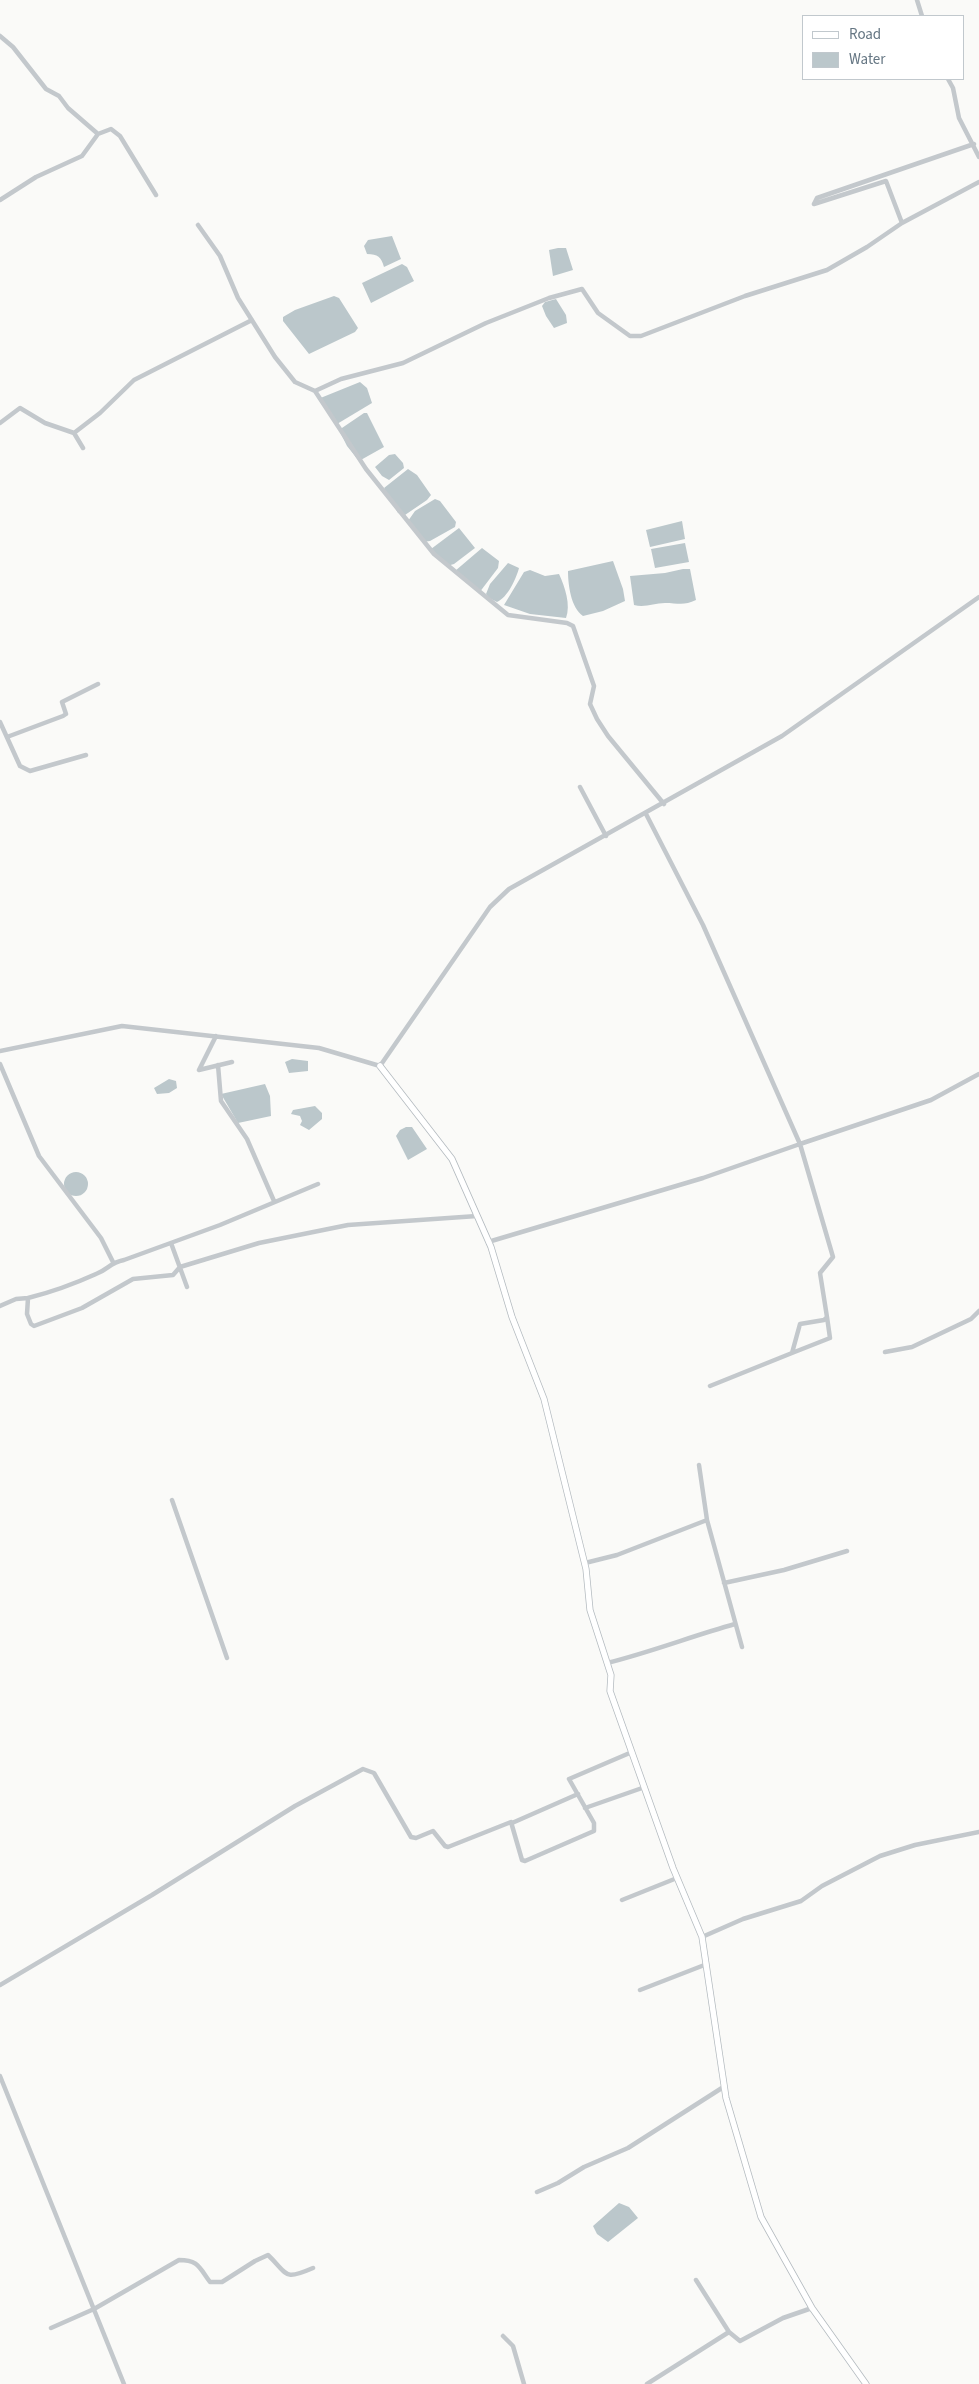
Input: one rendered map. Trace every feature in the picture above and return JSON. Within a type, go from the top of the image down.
[{"type":"street","points":[[917,0],[922,15]]},
{"type":"street","points":[[0,36],[13,47],[46,89],[59,96],[68,108],[98,134]]},
{"type":"street","points":[[949,80],[954,88],[959,118],[979,157]]},
{"type":"street","points":[[0,200],[36,177],[82,156],[98,134],[111,129],[120,136],[156,195]]},
{"type":"street","points":[[902,223],[886,181],[814,204],[817,198],[974,144]]},
{"type":"street","points":[[315,391],[341,379],[403,363],[486,323],[549,298],[576,290],[582,289],[598,313],[630,336],[641,336],[745,296],[827,270],[867,247],[902,223],[979,182]]},
{"type":"street","points":[[198,225],[220,256],[238,298],[275,356],[295,382],[315,391],[366,469],[434,554],[508,615],[567,623],[573,626],[594,686],[590,704],[597,719],[608,736],[664,804]]},
{"type":"street","points":[[74,433],[100,413],[134,380],[252,320]]},
{"type":"street","points":[[0,422],[20,408],[45,423],[74,433],[83,448]]},
{"type":"street","points":[[380,1066],[490,906],[509,889],[664,804],[782,736],[979,597]]},
{"type":"street","points":[[7,737],[63,716],[66,714],[66,710],[62,702],[98,684]]},
{"type":"street","points":[[0,722],[20,766],[30,771],[86,755]]},
{"type":"street","points":[[580,787],[606,836]]},
{"type":"street","points":[[646,814],[702,925],[800,1144],[833,1257],[820,1273],[830,1338],[710,1386]]},
{"type":"street","points":[[0,1051],[122,1026],[319,1048],[380,1066],[452,1159],[488,1242],[512,1317],[544,1399],[585,1563],[590,1610],[611,1675],[610,1691],[677,1878],[702,1937],[711,2003],[726,2086],[726,2098],[761,2217],[812,2308],[866,2384]]},
{"type":"street","points":[[216,1036],[199,1070],[232,1062]]},
{"type":"street","points":[[0,1064],[39,1156],[101,1238],[113,1262]]},
{"type":"street","points":[[218,1065],[221,1100],[247,1139],[274,1201]]},
{"type":"street","points":[[488,1242],[693,1180],[931,1100],[979,1074]]},
{"type":"street","points":[[0,1306],[16,1300],[62,1290],[103,1272],[113,1262],[124,1260],[220,1226],[274,1201],[318,1184]]},
{"type":"street","points":[[28,1298],[27,1314],[31,1324],[34,1326],[82,1308],[133,1280],[173,1276],[180,1267],[259,1243],[348,1225],[477,1216]]},
{"type":"street","points":[[171,1243],[187,1287]]},
{"type":"street","points":[[885,1352],[912,1347],[971,1319],[979,1311]]},
{"type":"street","points":[[792,1353],[800,1324],[824,1320],[826,1317]]},
{"type":"street","points":[[699,1465],[707,1520],[742,1648]]},
{"type":"street","points":[[172,1500],[227,1658]]},
{"type":"street","points":[[585,1563],[617,1555],[707,1520]]},
{"type":"street","points":[[724,1583],[784,1570],[847,1551]]},
{"type":"street","points":[[607,1663],[645,1654],[678,1640],[735,1624]]},
{"type":"street","points":[[512,1823],[522,1860],[525,1861],[594,1831],[594,1823],[569,1779],[632,1752]]},
{"type":"street","points":[[0,1985],[152,1895],[295,1806],[364,1769],[374,1773],[414,1838],[433,1831],[445,1846],[448,1847],[510,1822],[512,1823],[578,1794]]},
{"type":"street","points":[[586,1808],[645,1787]]},
{"type":"street","points":[[702,1937],[743,1919],[801,1901],[822,1886],[880,1856],[915,1845],[979,1832]]},
{"type":"street","points":[[622,1900],[677,1878]]},
{"type":"street","points":[[640,1990],[707,1964]]},
{"type":"street","points":[[0,2076],[124,2384]]},
{"type":"street","points":[[537,2192],[558,2183],[584,2167],[628,2148],[726,2086]]},
{"type":"street","points":[[51,2328],[94,2309],[178,2260],[191,2260],[197,2263],[210,2282],[222,2282],[255,2260],[268,2255],[287,2275],[294,2276],[313,2268]]},
{"type":"street","points":[[696,2280],[729,2332],[740,2341],[783,2318],[812,2308]]},
{"type":"street","points":[[647,2384],[729,2332]]},
{"type":"street","points":[[503,2336],[513,2346],[524,2384]]},
{"type":"water","points":[[392,236],[401,259],[384,267],[378,257],[367,254],[364,246],[368,240]]},
{"type":"water","points":[[566,248],[573,270],[553,276],[549,250]]},
{"type":"water","points":[[402,264],[407,267],[414,281],[371,303],[362,283]]},
{"type":"water","points":[[334,296],[339,298],[358,328],[355,332],[309,354],[283,321],[283,317],[295,310]]},
{"type":"water","points":[[556,299],[566,315],[567,323],[554,328],[542,306],[545,302]]},
{"type":"water","points":[[360,382],[367,388],[372,403],[337,424],[318,399]]},
{"type":"water","points":[[364,413],[367,413],[384,447],[359,461],[347,446],[339,430]]},
{"type":"water","points":[[395,454],[403,463],[404,468],[389,480],[382,476],[375,467],[389,455]]},
{"type":"water","points":[[408,469],[417,475],[431,495],[427,500],[405,515],[398,513],[384,488]]},
{"type":"water","points":[[435,499],[440,501],[456,522],[455,527],[430,541],[423,542],[408,521],[415,511]]},
{"type":"water","points":[[682,521],[685,539],[650,547],[646,530]]},
{"type":"water","points":[[459,528],[475,548],[454,564],[447,566],[431,549]]},
{"type":"water","points":[[685,543],[689,562],[655,568],[651,549]]},
{"type":"water","points":[[482,548],[499,561],[498,568],[479,593],[455,571]]},
{"type":"water","points":[[613,561],[623,589],[625,601],[603,611],[583,616],[573,602],[568,571]]},
{"type":"water","points":[[508,563],[519,568],[508,592],[497,602],[486,594],[490,584]]},
{"type":"water","points":[[690,569],[696,600],[684,604],[634,605],[630,576],[665,573]]},
{"type":"water","points":[[530,570],[545,576],[559,574],[568,602],[566,618],[530,614],[504,605],[524,572]]},
{"type":"water","points":[[292,1059],[308,1061],[308,1071],[289,1073],[285,1062]]},
{"type":"water","points":[[169,1079],[176,1081],[177,1088],[169,1093],[157,1094],[154,1088]]},
{"type":"water","points":[[265,1084],[270,1096],[271,1116],[238,1123],[221,1094]]},
{"type":"water","points":[[315,1106],[322,1113],[322,1119],[309,1130],[300,1125],[302,1121],[300,1116],[291,1114],[293,1110]]},
{"type":"water","points":[[412,1127],[427,1149],[408,1160],[396,1136],[400,1130]]},
{"type":"water","points":[[76,1172],[84,1176],[88,1184],[84,1192],[76,1196],[68,1192],[64,1184],[68,1176]]},
{"type":"water","points":[[619,2203],[629,2207],[638,2218],[608,2242],[597,2234],[593,2226]]}]
